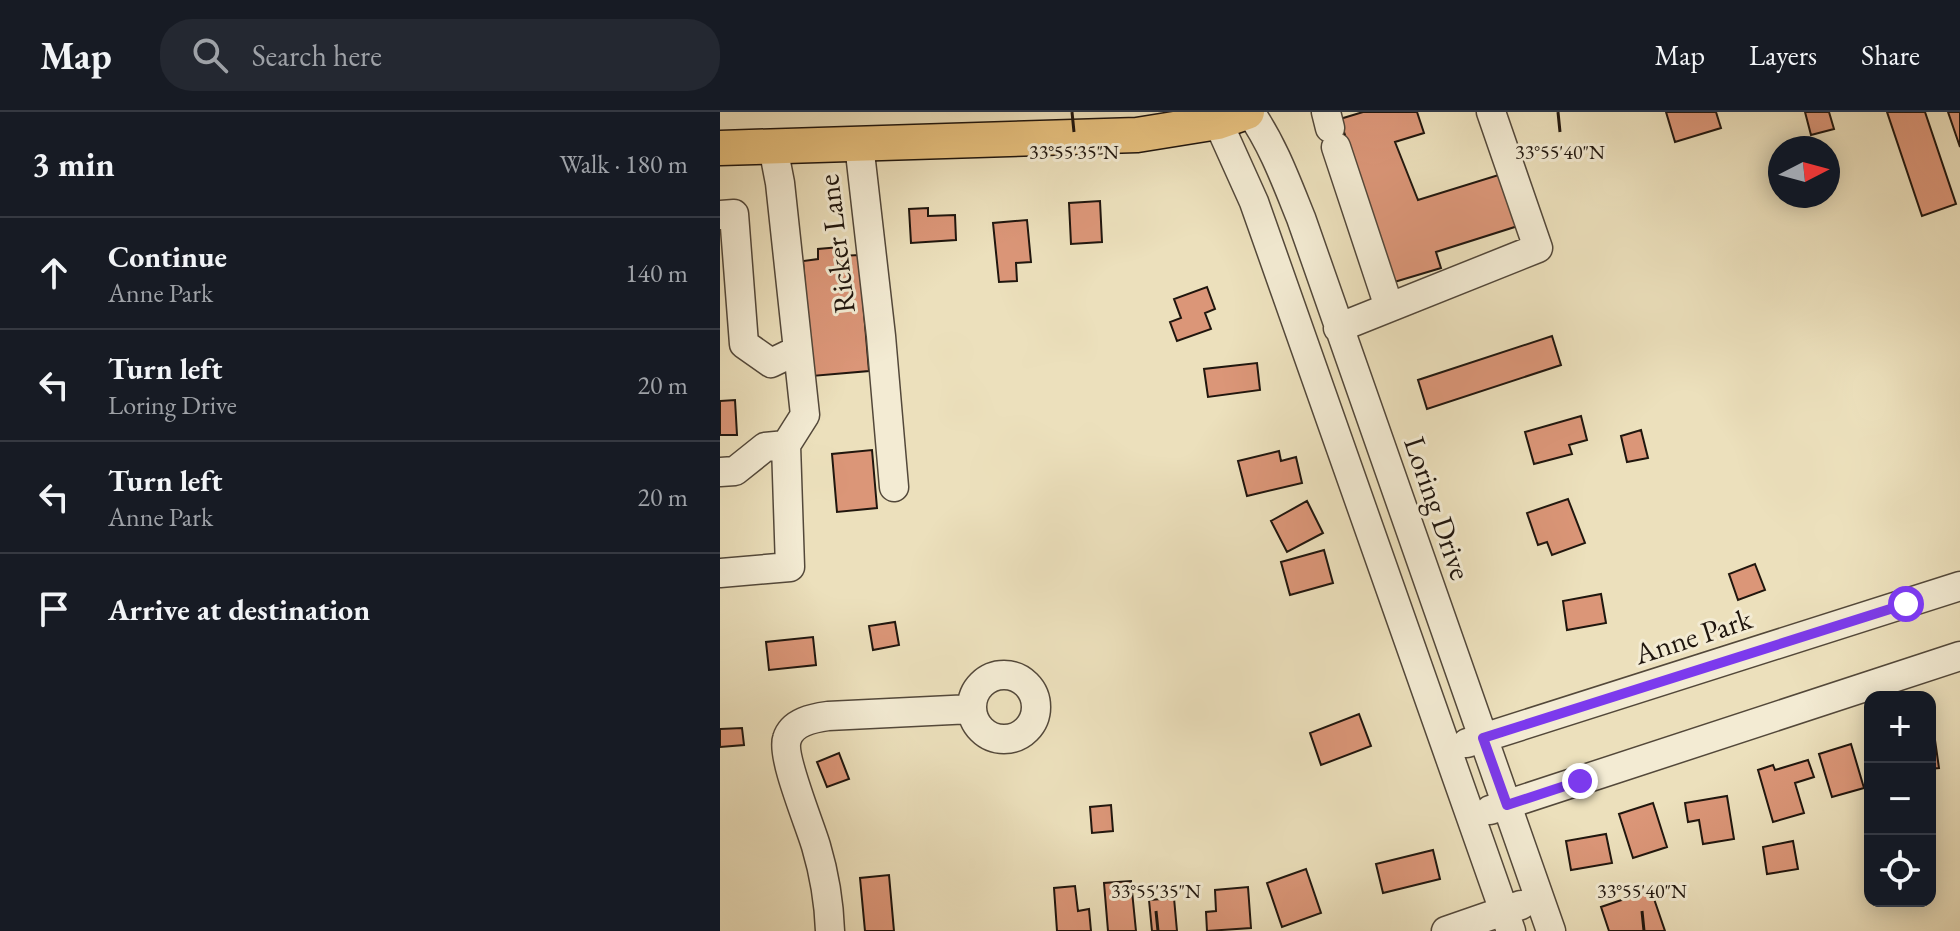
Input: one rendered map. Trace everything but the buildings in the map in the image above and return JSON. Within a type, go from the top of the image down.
[{"type":"main road","points":[[720,148],[859,144],[1100,124],[1137,135],[1231,114]]},
{"type":"street","points":[[1338,328],[1538,248],[1491,112]]},
{"type":"street","points":[[1231,114],[1254,202],[1508,921]]},
{"type":"street","name":"Loring Drive","points":[[1231,114],[1267,137],[1280,165],[1551,931]]},
{"type":"street","points":[[1331,129],[1389,307]]},
{"type":"street","name":"Ricker Lane","points":[[859,144],[894,487]]},
{"type":"street","points":[[720,573],[790,567],[786,445],[805,415],[780,183],[773,147]]},
{"type":"street","points":[[720,215],[734,214],[744,344],[771,363],[798,350]]},
{"type":"street","points":[[720,472],[735,471],[765,447],[786,445]]},
{"type":"street","name":"Anne Park","points":[[1447,750],[1960,586]]},
{"type":"street","points":[[1471,817],[1960,656]]},
{"type":"street","points":[[830,931],[823,874],[797,791],[786,747],[787,738],[799,724],[818,717],[972,709]]},
{"type":"street","points":[[1446,931],[1508,921],[1539,898]]},
{"type":"route","points":[[1580,781],[1507,805],[1483,738],[1906,604]]}]
